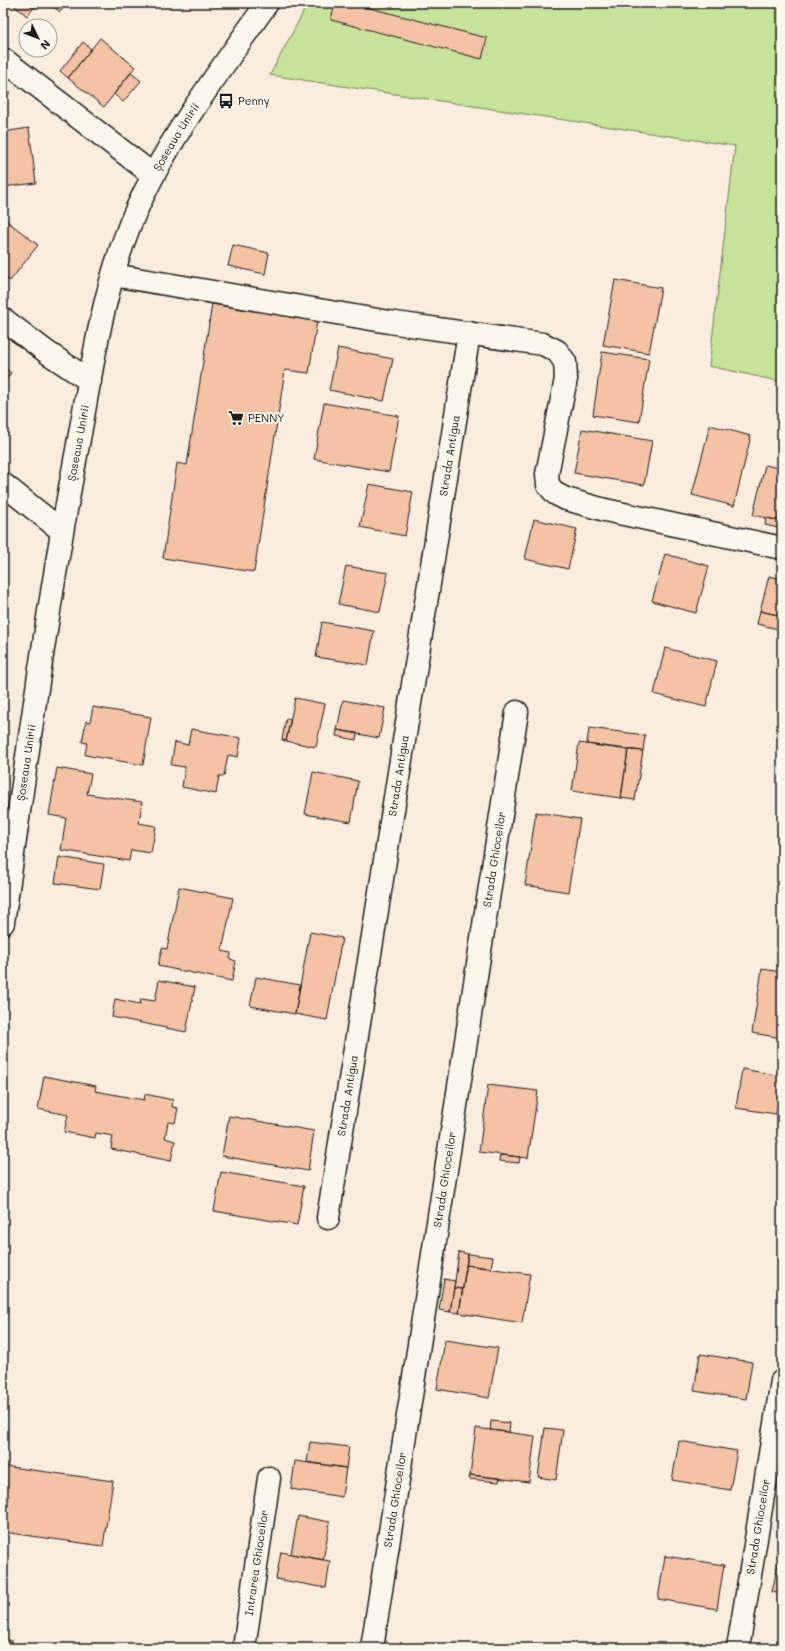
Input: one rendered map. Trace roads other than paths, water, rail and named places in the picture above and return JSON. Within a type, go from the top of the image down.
[{"type":"street","name":"Șoseaua Unirii","points":[[3,923],[62,531],[104,307],[113,275],[129,228],[153,175],[193,109],[267,3]]},
{"type":"street","points":[[3,59],[153,175]]},
{"type":"street","points":[[113,275],[389,322],[543,344],[557,351],[565,362],[566,379],[547,474],[548,485],[556,494],[566,499],[605,510],[782,548]]},
{"type":"street","points":[[3,319],[48,353],[90,381]]},
{"type":"street","name":"Strada Antigua","points":[[328,1218],[469,333]]},
{"type":"street","points":[[3,484],[62,531]]},
{"type":"street","name":"Strada Ghioceilor","points":[[372,1648],[517,712]]},
{"type":"street","name":"Strada Ghioceilor","points":[[738,1648],[782,1381]]},
{"type":"street","name":"Intrarea Ghioceilor","points":[[244,1648],[270,1478]]},
{"type":"place","name":"Penny","points":[[226,101]]},
{"type":"place","name":"PENNY","points":[[236,418]]}]
